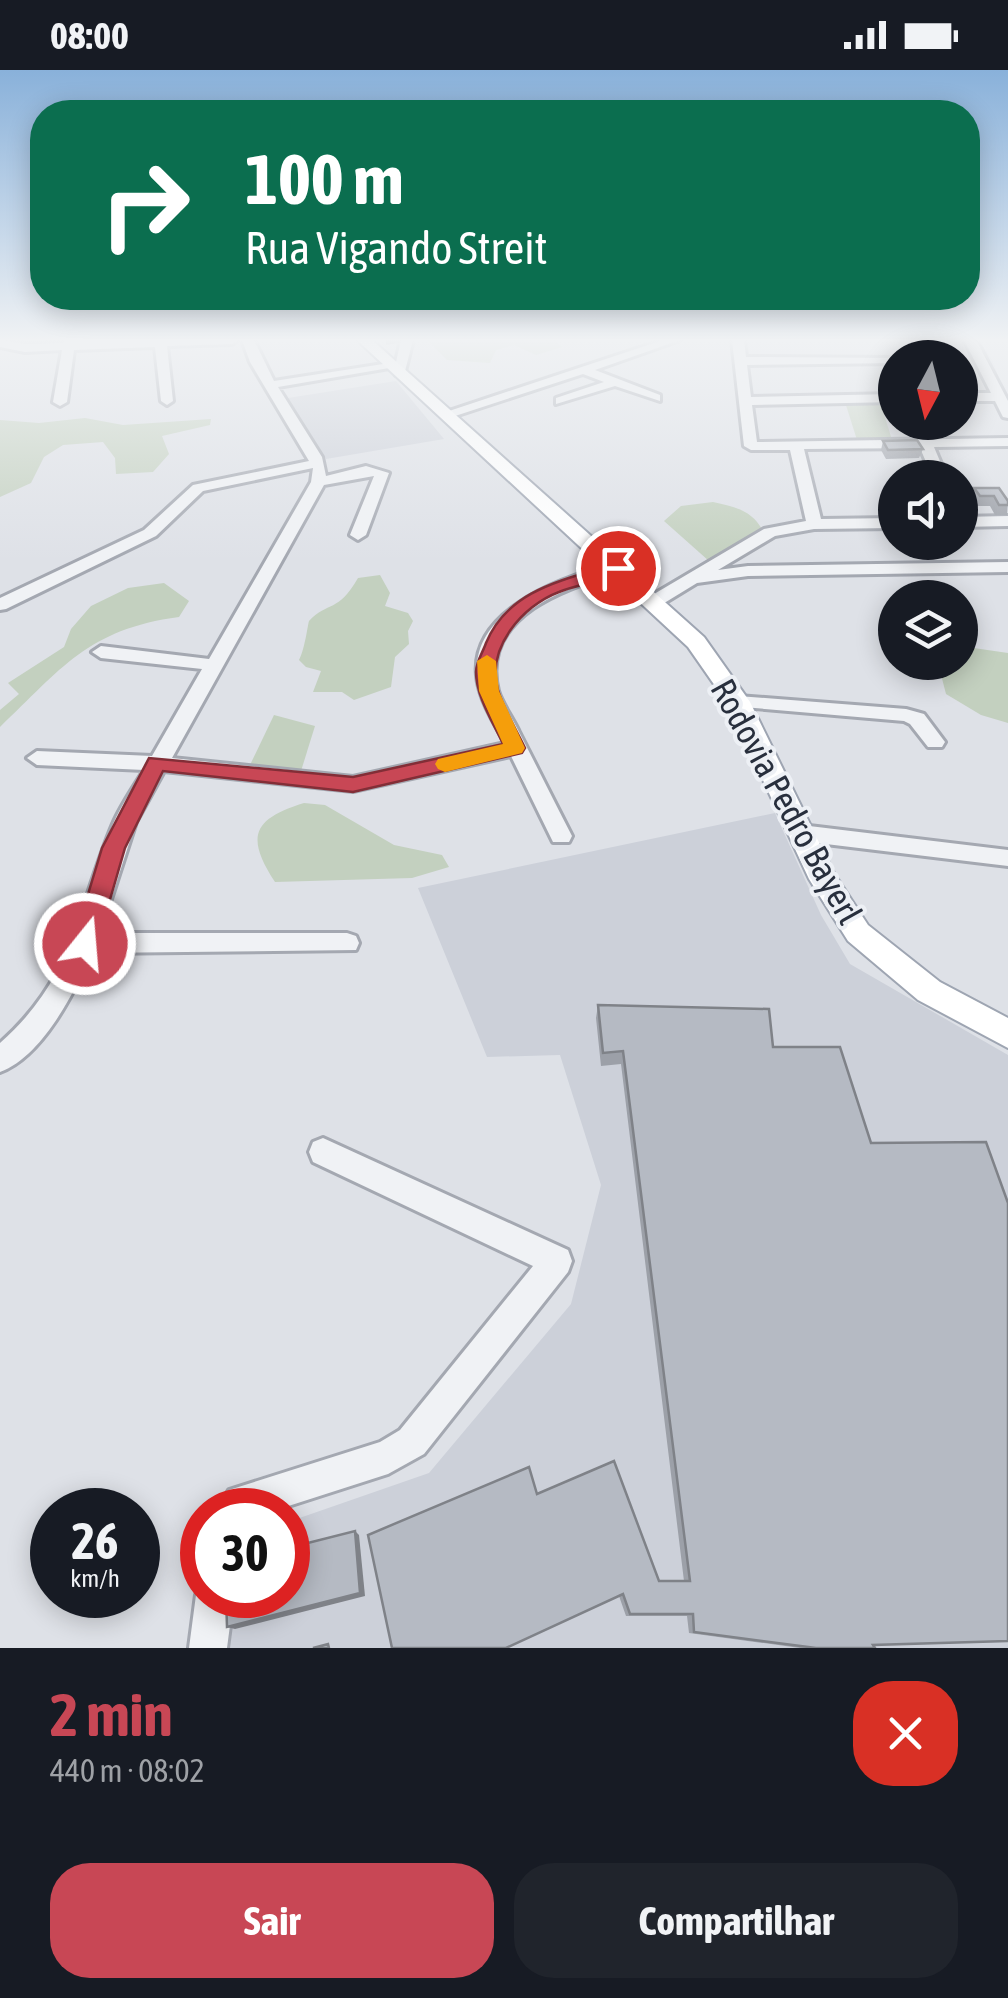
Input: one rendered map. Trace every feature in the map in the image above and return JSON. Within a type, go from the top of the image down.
[{"type":"main road","name":"Rodovia Pedro Bayerl","points":[[447,414],[696,642],[738,702],[833,897],[869,944],[929,990],[1008,1034]]},
{"type":"street","points":[[0,1060],[48,1014],[85,944],[114,848],[156,763],[318,482],[318,463],[288,414]]},
{"type":"street","points":[[747,414],[751,446],[1008,442]]},
{"type":"street","points":[[925,443],[932,460]]},
{"type":"street","points":[[796,445],[814,524]]},
{"type":"street","points":[[0,606],[150,533],[198,488],[318,463]]},
{"type":"street","points":[[318,482],[366,470],[382,474],[358,535]]},
{"type":"street","points":[[978,522],[1008,521]]},
{"type":"street","points":[[655,602],[770,532],[814,524],[878,523]]},
{"type":"street","points":[[696,578],[748,571],[1008,567]]},
{"type":"street","points":[[560,836],[489,691],[485,669],[502,628],[524,604],[551,589],[618,568]]},
{"type":"street","points":[[101,652],[214,665]]},
{"type":"street","points":[[738,702],[906,715],[916,720],[935,742]]},
{"type":"street","points":[[37,758],[156,763],[353,784],[515,748]]},
{"type":"street","points":[[801,833],[1008,858]]},
{"type":"street","points":[[85,944],[347,943]]},
{"type":"street","points":[[290,1488],[388,1457],[412,1442],[558,1261],[323,1152]]},
{"type":"street","points":[[208,1648],[211,1618]]},
{"type":"shaded area","points":[[298,414],[423,414],[444,439],[326,459]]},
{"type":"shaded area","points":[[775,813],[821,915],[850,964],[1008,1055],[1008,1648],[223,1648],[226,1618],[310,1618],[310,1514],[429,1473],[571,1304],[601,1185],[560,1055],[487,1057],[418,888]]},
{"type":"green space","points":[[849,414],[878,414],[878,440],[857,440]]},
{"type":"green space","points":[[85,418],[123,425],[211,419],[210,425],[162,436],[169,454],[153,472],[116,474],[115,458],[103,442],[63,445],[44,457],[31,483],[0,497],[0,420],[39,423]]},
{"type":"green space","points":[[713,502],[748,514],[763,531],[709,561],[664,521],[681,506]]},
{"type":"green space","points":[[380,575],[390,593],[385,606],[408,613],[413,621],[408,631],[409,644],[395,657],[391,687],[354,700],[342,692],[313,692],[321,671],[306,667],[299,660],[309,621],[345,597],[358,578]]},
{"type":"green space","points":[[164,583],[189,601],[179,617],[121,631],[98,642],[59,670],[0,727],[0,710],[19,694],[8,683],[64,647],[71,629],[91,606],[128,588]]},
{"type":"green space","points":[[978,649],[1008,653],[1008,723],[981,715],[946,694],[942,680],[978,680]]},
{"type":"green space","points":[[274,715],[315,726],[301,771],[250,765]]},
{"type":"green space","points":[[304,803],[325,805],[394,845],[442,855],[449,867],[412,878],[275,882],[260,853],[259,831],[274,816]]},
{"type":"building","points":[[917,440],[923,449],[888,450],[883,441]]},
{"type":"building","points":[[978,488],[999,488],[1008,505],[999,505],[994,496],[980,496]]},
{"type":"building","points":[[598,1005],[769,1009],[773,1047],[840,1047],[871,1143],[986,1142],[1008,1203],[1008,1641],[816,1648],[694,1632],[693,1614],[630,1614],[623,1594],[506,1648],[392,1648],[368,1535],[529,1467],[537,1494],[614,1461],[659,1581],[690,1581],[623,1051],[603,1053]]},
{"type":"building","points":[[355,1531],[360,1593],[310,1606],[310,1542]]},
{"type":"building","points":[[227,1618],[262,1618],[227,1627]]},
{"type":"slow traffic","points":[[445,764],[515,748],[489,691],[487,661]]},
{"type":"route","points":[[85,944],[114,848],[156,763],[353,784],[515,748],[489,691],[485,669],[502,628],[524,604],[551,589],[618,568]]}]
